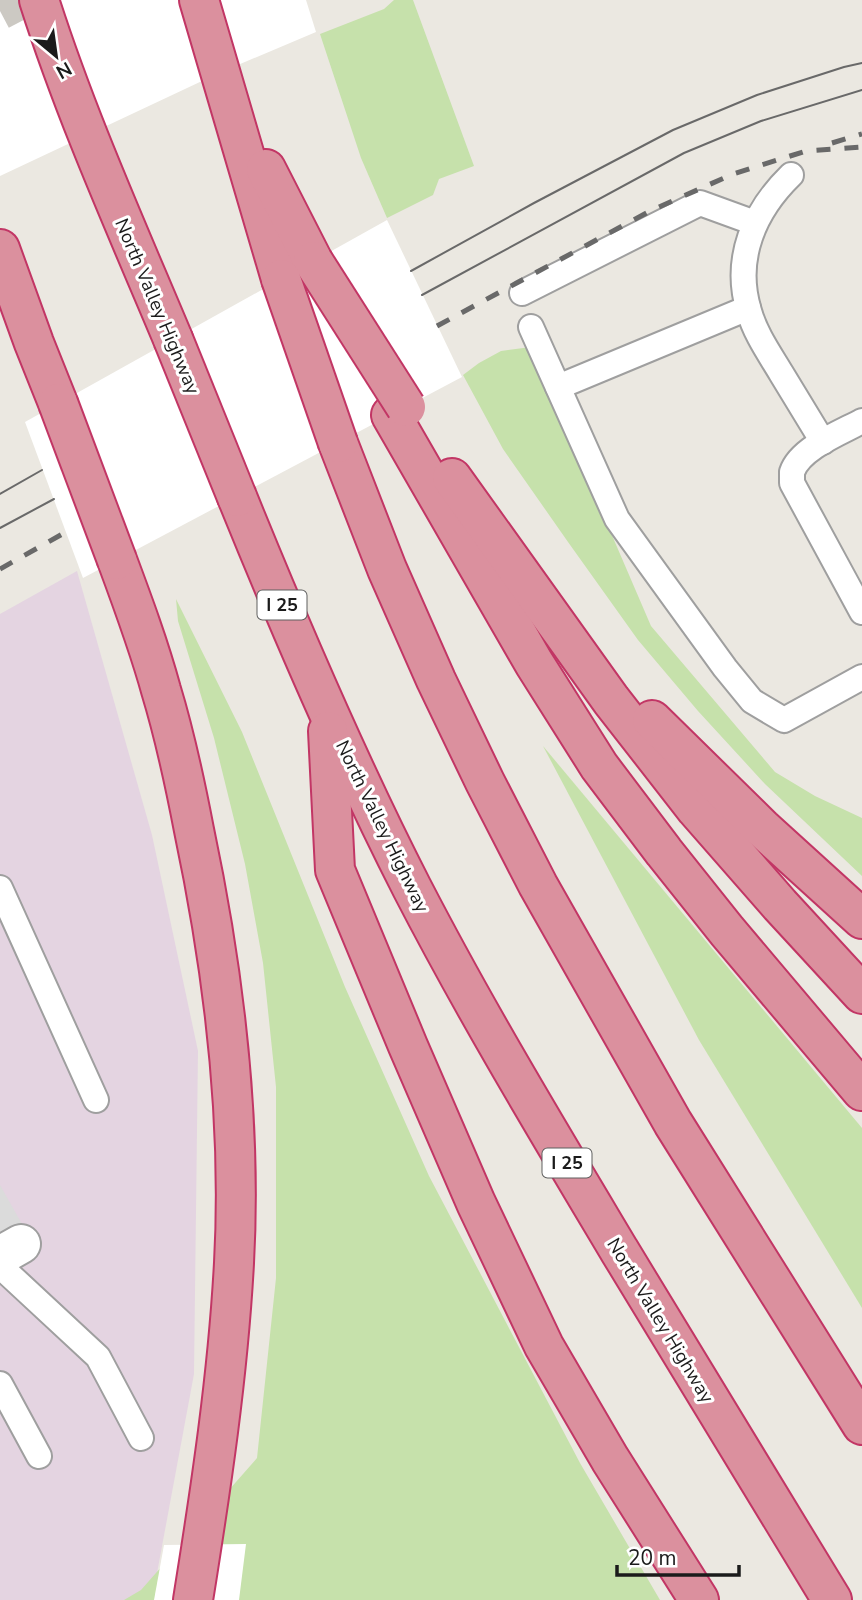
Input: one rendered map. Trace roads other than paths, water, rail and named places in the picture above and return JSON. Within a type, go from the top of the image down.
[{"type":"highway","name":"North Valley Highway","points":[[39,0],[55,52],[88,135],[327,712],[413,890],[520,1085],[832,1600]]},
{"type":"highway","points":[[199,0],[219,73],[297,270],[338,443],[387,569],[436,680],[538,886],[673,1123],[862,1425]]},
{"type":"highway","points":[[0,249],[117,559],[161,690],[182,769],[218,954],[228,1030],[235,1173],[234,1262],[225,1362],[193,1600]]},
{"type":"highway","points":[[297,270],[611,700],[696,809],[862,993]]},
{"type":"highway","points":[[398,411],[534,663],[599,766],[719,921],[862,1091]]},
{"type":"highway","points":[[495,539],[555,614],[644,713],[762,828],[862,919]]},
{"type":"highway","points":[[327,712],[335,870],[408,1046],[475,1203],[544,1346],[610,1459],[699,1600]]},
{"type":"lane","points":[[791,175],[776,189],[755,223],[744,263],[744,285],[748,308],[758,336],[822,442]]},
{"type":"lane","points":[[522,293],[700,203],[755,223]]},
{"type":"lane","points":[[558,387],[748,308]]},
{"type":"lane","points":[[531,327],[617,519],[752,701],[784,720],[862,677]]},
{"type":"lane","points":[[862,421],[807,452],[792,472],[792,483],[862,612]]},
{"type":"lane","points":[[0,888],[96,1100]]},
{"type":"lane","points":[[7,1255],[98,1357],[141,1438]]},
{"type":"lane","points":[[0,1384],[38,1456]]},
{"type":"tunnel","points":[[0,11],[21,0]]},
{"type":"tram line","points":[[411,271],[673,130],[757,95],[862,63]]},
{"type":"tram line","points":[[422,295],[684,153],[761,121],[862,90]]},
{"type":"tram line","points":[[0,494],[42,470]]},
{"type":"tram line","points":[[0,528],[54,499]]},
{"type":"railway","points":[[832,143],[862,134]]},
{"type":"railway","points":[[437,326],[650,211],[733,174],[806,151],[862,147]]},
{"type":"railway","points":[[0,569],[66,532]]}]
